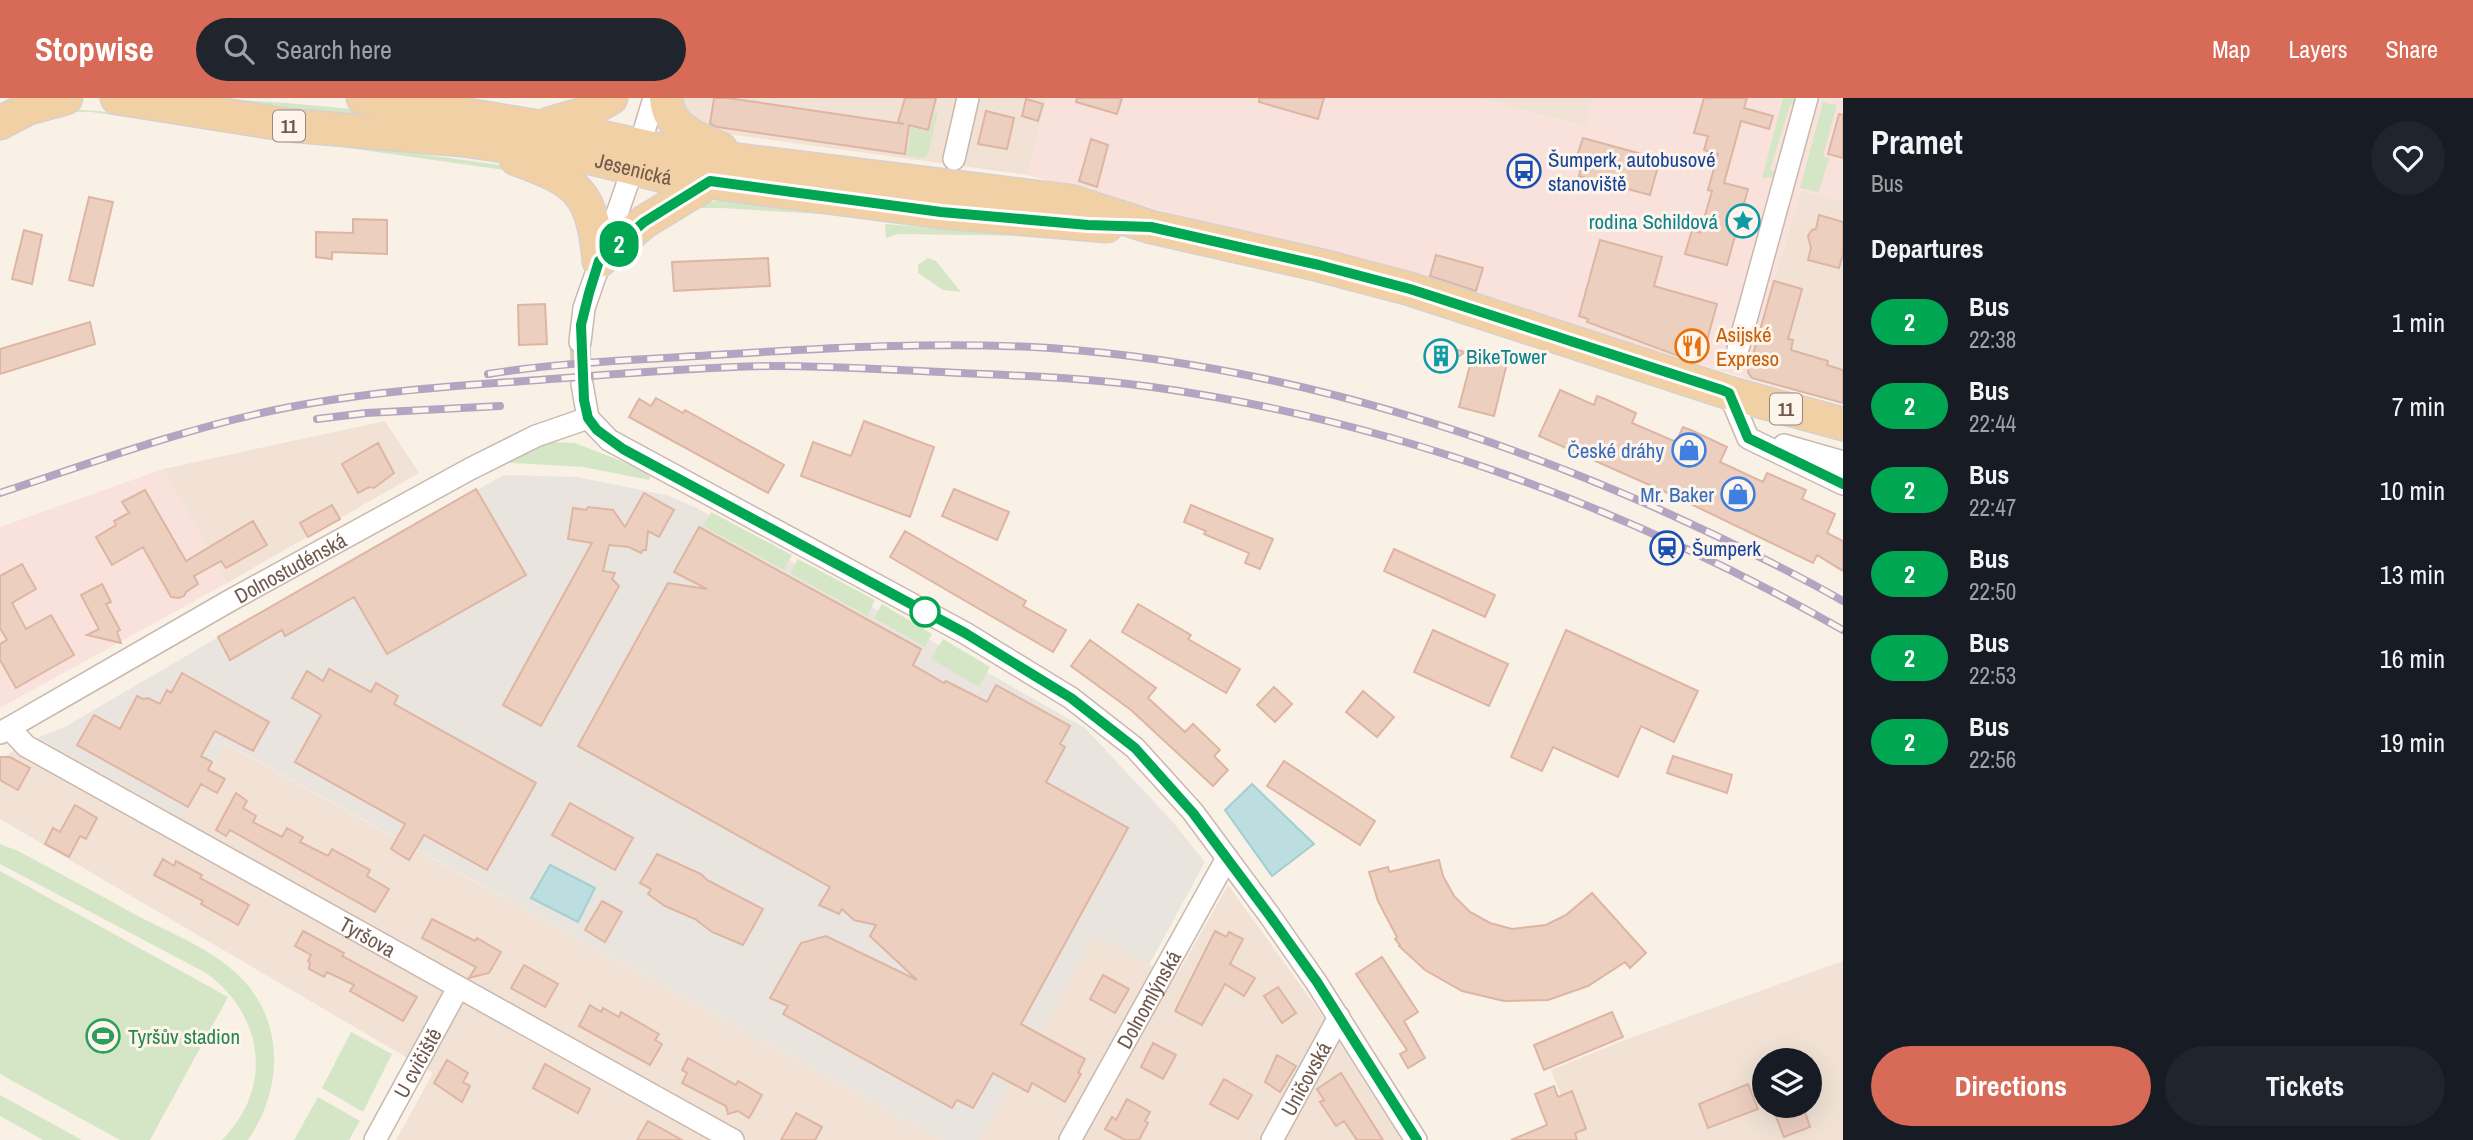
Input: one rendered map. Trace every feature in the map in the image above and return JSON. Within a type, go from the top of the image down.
[{"type":"main road","points":[[0,122],[29,108],[66,98]]},
{"type":"main road","name":"Jesenická","points":[[117,98],[287,125],[462,140],[595,159],[666,152],[1051,198],[1089,206],[1151,227],[1319,265],[1410,289],[1729,393],[1843,424]]},
{"type":"main road","name":"Jesenická","points":[[363,98],[602,137],[663,176],[941,212],[1088,225],[1151,227]]},
{"type":"main road","points":[[537,126],[583,114],[611,98]]},
{"type":"main road","points":[[666,98],[671,116],[686,133],[751,162]]},
{"type":"main road","points":[[462,140],[537,167],[568,183],[579,193],[592,215],[599,261]]},
{"type":"main road","points":[[599,261],[644,222],[710,181]]},
{"type":"street","points":[[580,342],[584,308],[636,157],[653,98]]},
{"type":"street","points":[[954,159],[968,98]]},
{"type":"street","points":[[1738,349],[1807,98]]},
{"type":"street","points":[[582,384],[588,418]]},
{"type":"street","points":[[1729,393],[1748,438],[1843,484]]},
{"type":"street","name":"Dolnostudénská","points":[[4,730],[231,600],[470,469],[537,436],[588,418]]},
{"type":"street","name":"Uničovská","points":[[588,418],[597,430],[623,449],[965,633],[1071,698],[1135,748],[1181,798],[1227,858],[1339,1017],[1416,1140]]},
{"type":"street","points":[[1748,438],[1778,443],[1843,462]]},
{"type":"street","name":"Tyršova","points":[[4,730],[26,747],[458,988],[699,1132],[733,1140]]},
{"type":"street","name":"Dolnomlýnská","points":[[1070,1140],[1227,858]]},
{"type":"street","name":"U cvičiště","points":[[375,1140],[458,988]]},
{"type":"street","name":"Uničovská","points":[[1272,1140],[1339,1017]]},
{"type":"shaded area","points":[[684,98],[1047,98],[1027,175],[712,132],[682,105]]},
{"type":"shaded area","points":[[1047,98],[1477,98],[1585,127],[1594,98],[1840,98],[1843,99],[1843,202],[1801,190],[1745,378],[1406,275],[1027,175]]},
{"type":"shaded area","points":[[1477,98],[1594,98],[1586,127]]},
{"type":"shaded area","points":[[1801,190],[1843,202],[1843,404],[1745,378]]},
{"type":"shaded area","points":[[385,421],[419,473],[227,583],[163,469]]},
{"type":"shaded area","points":[[163,469],[227,583],[0,708],[0,527]]},
{"type":"shaded area","points":[[504,475],[577,477],[666,495],[697,508],[1085,728],[1172,821],[1205,862],[1149,965],[1095,935],[979,1140],[942,1140],[225,743],[182,818],[38,737],[63,728],[338,567]]},
{"type":"shaded area","points":[[38,737],[182,818],[224,743],[942,1140],[396,1140],[433,1073],[0,819],[0,759]]},
{"type":"shaded area","points":[[1228,885],[1325,1019],[1402,1140],[979,1140],[1095,934],[1149,965],[1178,973]]},
{"type":"shaded area","points":[[1843,961],[1843,1140],[1578,1140],[1551,1070],[1627,1039]]},
{"type":"green space","points":[[166,98],[309,105],[545,134]]},
{"type":"green space","points":[[1783,98],[1803,98],[1800,107],[1790,105],[1770,170],[1781,174],[1780,177],[1762,178]]},
{"type":"green space","points":[[1823,102],[1837,105],[1823,156],[1829,158],[1819,192],[1800,188]]},
{"type":"green space","points":[[70,109],[135,114],[507,166],[512,171],[91,112],[44,112]]},
{"type":"green space","points":[[935,111],[938,112],[928,154],[924,158],[907,156],[911,127],[929,132]]},
{"type":"green space","points":[[724,200],[837,215],[686,208]]},
{"type":"green space","points":[[885,224],[1029,236],[898,234],[886,238]]},
{"type":"green space","points":[[928,258],[936,261],[961,292],[943,290],[918,273],[918,265]]},
{"type":"green space","points":[[547,442],[575,443],[652,473],[649,480],[583,467],[497,462]]},
{"type":"green space","points":[[711,512],[792,555],[784,570],[703,526]]},
{"type":"green space","points":[[798,559],[875,600],[867,616],[790,573]]},
{"type":"green space","points":[[882,604],[932,634],[925,647],[874,618]]},
{"type":"green space","points":[[943,639],[990,667],[979,687],[931,659]]},
{"type":"green space","points":[[0,844],[196,945],[219,959],[247,985],[261,1005],[270,1027],[274,1049],[269,1096],[248,1140],[222,1140],[239,1120],[250,1098],[255,1075],[255,1053],[250,1031],[240,1010],[225,990],[206,973],[0,864]]},
{"type":"green space","name":"Tyršův stadion","points":[[0,871],[228,997],[150,1140],[120,1140],[0,1074]]},
{"type":"green space","points":[[351,1032],[392,1054],[363,1112],[322,1088]]},
{"type":"green space","points":[[0,1095],[82,1140],[43,1140],[0,1116]]},
{"type":"green space","points":[[318,1097],[360,1121],[349,1140],[294,1140]]},
{"type":"water","points":[[1252,784],[1314,844],[1272,876],[1225,810]]},
{"type":"water","points":[[550,865],[595,888],[578,922],[531,898]]},
{"type":"building","points":[[714,98],[904,124],[898,122],[905,98],[936,98],[928,130],[909,125],[905,154],[717,127],[710,124]]},
{"type":"building","points":[[1077,98],[1122,98],[1117,114],[1076,102]]},
{"type":"building","points":[[1259,98],[1324,98],[1318,119],[1259,102]]},
{"type":"building","points":[[1704,98],[1747,98],[1744,108],[1773,116],[1769,129],[1741,121],[1724,183],[1748,189],[1727,265],[1685,254],[1692,230],[1700,233],[1712,191],[1708,190],[1718,154],[1704,150],[1708,136],[1694,133]]},
{"type":"building","points":[[1026,99],[1043,104],[1038,121],[1022,116]]},
{"type":"building","points":[[986,111],[1014,118],[1007,149],[978,144]]},
{"type":"building","points":[[1839,114],[1843,115],[1843,158],[1828,154]]},
{"type":"building","points":[[1583,138],[1660,159],[1650,195],[1579,176],[1582,164],[1575,162]]},
{"type":"building","points":[[1091,139],[1108,145],[1097,187],[1079,181]]},
{"type":"building","points":[[89,197],[113,202],[93,286],[69,280]]},
{"type":"building","points":[[1819,215],[1843,222],[1843,254],[1839,268],[1808,260],[1811,248],[1808,236],[1816,229]]},
{"type":"building","points":[[353,219],[387,220],[387,254],[332,252],[332,259],[316,257],[316,232],[353,233]]},
{"type":"building","points":[[24,230],[42,235],[32,284],[12,279]]},
{"type":"building","points":[[1600,240],[1662,257],[1654,286],[1717,304],[1703,355],[1692,361],[1587,322],[1588,319],[1579,316]]},
{"type":"building","points":[[1436,255],[1483,268],[1476,291],[1430,276]]},
{"type":"building","points":[[768,258],[770,286],[674,291],[672,262]]},
{"type":"building","points":[[1774,281],[1802,289],[1788,339],[1793,340],[1791,350],[1828,361],[1827,365],[1843,370],[1843,403],[1752,378],[1748,372]]},
{"type":"building","points":[[545,304],[547,344],[519,345],[518,305]]},
{"type":"building","points":[[90,322],[95,344],[0,374],[0,349]]},
{"type":"building","name":"BikeTower","points":[[1439,345],[1465,352],[1446,365],[1438,366],[1432,362],[1430,355]]},
{"type":"building","points":[[1473,354],[1507,363],[1494,416],[1459,407]]},
{"type":"building","name":"Šumperk","points":[[1560,390],[1594,405],[1597,396],[1605,399],[1636,413],[1632,423],[1676,442],[1683,427],[1693,431],[1727,447],[1720,462],[1763,482],[1767,473],[1806,490],[1802,499],[1835,514],[1827,533],[1843,541],[1843,571],[1817,555],[1813,563],[1672,495],[1539,436]]},
{"type":"building","points":[[656,398],[683,413],[685,410],[784,465],[768,493],[629,417],[639,399],[651,406]]},
{"type":"building","points":[[864,421],[934,447],[910,517],[801,476],[813,442],[851,456]]},
{"type":"building","points":[[378,443],[394,473],[374,488],[369,487],[358,493],[342,464]]},
{"type":"building","points":[[476,489],[526,575],[387,654],[354,597],[285,636],[282,630],[230,660],[218,637]]},
{"type":"building","points":[[954,489],[1009,512],[997,540],[942,516]]},
{"type":"building","points":[[145,490],[186,561],[253,521],[267,545],[226,568],[221,561],[194,576],[198,584],[184,596],[171,597],[143,547],[112,565],[96,537],[116,525],[114,521],[129,513],[122,502]]},
{"type":"building","points":[[644,493],[674,510],[659,537],[648,531],[646,550],[641,553],[629,547],[609,545],[603,571],[615,573],[612,579],[619,586],[541,726],[503,705],[592,543],[568,539],[573,508],[613,510],[625,527]]},
{"type":"building","points":[[332,505],[340,519],[308,537],[300,523]]},
{"type":"building","points":[[1191,505],[1273,539],[1260,569],[1245,563],[1249,553],[1204,534],[1206,531],[1184,522]]},
{"type":"building","points":[[699,527],[921,649],[913,665],[944,683],[946,681],[987,702],[996,685],[1070,726],[1060,744],[1065,747],[1046,782],[1128,828],[1021,1024],[1085,1059],[1078,1073],[1081,1074],[1065,1102],[1032,1083],[1028,1092],[993,1073],[973,1108],[957,1100],[952,1108],[783,1014],[788,1006],[770,998],[801,943],[826,936],[917,980],[870,936],[876,925],[854,920],[842,909],[839,914],[819,905],[830,887],[578,746],[668,583],[707,589],[674,572]]},
{"type":"building","points":[[905,531],[1026,601],[1023,606],[1066,630],[1053,652],[890,557]]},
{"type":"building","points":[[1394,549],[1495,595],[1485,617],[1384,571]]},
{"type":"building","points":[[22,564],[36,589],[12,603],[26,629],[51,615],[74,655],[16,688],[0,660],[0,644],[7,640],[0,628],[0,576]]},
{"type":"building","points":[[102,584],[111,602],[106,604],[120,630],[117,632],[121,643],[87,635],[99,629],[81,595]]},
{"type":"building","points":[[1138,604],[1191,635],[1188,639],[1240,669],[1226,693],[1122,632]]},
{"type":"building","points":[[1433,630],[1508,664],[1489,706],[1414,672]]},
{"type":"building","points":[[1566,630],[1698,691],[1674,742],[1641,726],[1618,777],[1553,747],[1542,771],[1511,757]]},
{"type":"building","points":[[1090,640],[1156,688],[1148,698],[1185,732],[1193,724],[1220,750],[1214,756],[1228,770],[1213,786],[1131,710],[1071,666]]},
{"type":"building","points":[[329,669],[371,692],[376,683],[398,696],[394,704],[536,783],[487,870],[424,835],[409,860],[391,849],[405,824],[295,762],[321,715],[292,698],[307,671],[323,681]]},
{"type":"building","points":[[182,673],[269,722],[253,751],[215,731],[201,756],[212,762],[208,770],[225,779],[217,793],[201,784],[188,807],[77,745],[94,715],[120,729],[137,696],[160,704],[167,690],[171,693]]},
{"type":"building","points":[[1274,687],[1292,704],[1275,722],[1257,705]]},
{"type":"building","points":[[1363,691],[1394,717],[1377,737],[1346,712]]},
{"type":"building","points":[[1673,756],[1732,775],[1727,793],[1667,773]]},
{"type":"building","points":[[0,757],[10,757],[30,768],[18,790],[0,780]]},
{"type":"building","points":[[1284,761],[1375,821],[1360,845],[1267,786]]},
{"type":"building","points":[[236,793],[247,801],[243,808],[256,816],[253,822],[282,837],[287,828],[303,837],[300,842],[328,856],[332,849],[370,870],[367,876],[389,889],[375,912],[230,830],[226,836],[216,830]]},
{"type":"building","points":[[570,803],[633,838],[615,870],[552,835]]},
{"type":"building","points":[[75,805],[97,818],[86,839],[80,836],[69,857],[45,844],[53,828],[60,832]]},
{"type":"building","points":[[657,854],[701,874],[707,880],[763,909],[743,945],[712,932],[695,919],[665,906],[648,894],[651,889],[640,883]]},
{"type":"building","points":[[163,859],[174,866],[176,861],[202,875],[200,878],[249,905],[238,925],[201,904],[203,901],[154,875]]},
{"type":"building","points":[[1439,860],[1443,876],[1454,896],[1470,912],[1490,923],[1512,929],[1546,925],[1566,915],[1592,893],[1646,953],[1630,968],[1625,962],[1588,986],[1548,1000],[1504,1001],[1462,991],[1425,970],[1399,946],[1378,901],[1369,872],[1388,867],[1389,872]]},
{"type":"building","points":[[602,901],[622,912],[605,942],[585,930]]},
{"type":"building","points":[[432,919],[475,941],[477,938],[501,952],[489,973],[469,978],[476,967],[422,938]]},
{"type":"building","points":[[303,931],[417,997],[403,1021],[350,991],[354,985],[327,972],[324,977],[309,969],[308,961],[311,955],[295,946]]},
{"type":"building","points":[[1215,931],[1226,937],[1229,932],[1243,939],[1230,964],[1255,978],[1244,996],[1225,984],[1202,1025],[1175,1011]]},
{"type":"building","points":[[1382,957],[1418,1012],[1404,1021],[1425,1058],[1408,1068],[1400,1054],[1407,1050],[1356,974]]},
{"type":"building","points":[[524,965],[558,984],[545,1007],[511,988]]},
{"type":"building","points":[[1103,975],[1129,989],[1115,1013],[1090,999]]},
{"type":"building","points":[[1278,987],[1296,1013],[1282,1023],[1264,996]]},
{"type":"building","points":[[590,1005],[601,1012],[603,1008],[619,1017],[621,1012],[659,1034],[655,1040],[662,1044],[650,1065],[579,1026]]},
{"type":"building","points":[[1612,1012],[1623,1037],[1544,1070],[1534,1045]]},
{"type":"building","points":[[1153,1043],[1176,1055],[1163,1079],[1141,1067]]},
{"type":"building","points":[[1277,1055],[1296,1066],[1280,1092],[1265,1082]]},
{"type":"building","points":[[688,1058],[736,1085],[738,1081],[762,1095],[749,1118],[738,1111],[728,1114],[726,1106],[682,1083],[687,1073],[682,1070]]},
{"type":"building","points":[[447,1060],[468,1073],[463,1082],[470,1086],[462,1102],[434,1083]]},
{"type":"building","points":[[545,1064],[590,1089],[578,1113],[533,1088]]},
{"type":"building","points":[[1341,1073],[1383,1140],[1357,1140],[1344,1121],[1336,1126],[1320,1102],[1324,1100],[1317,1089]]},
{"type":"building","points":[[1224,1079],[1252,1095],[1238,1119],[1210,1104]]},
{"type":"building","points":[[1748,1084],[1752,1094],[1752,1111],[1708,1128],[1699,1104]]},
{"type":"building","points":[[1554,1086],[1558,1097],[1572,1091],[1586,1129],[1575,1133],[1577,1140],[1511,1140],[1547,1125],[1535,1094]]},
{"type":"building","points":[[1127,1099],[1150,1112],[1145,1121],[1148,1123],[1139,1140],[1125,1140],[1105,1129],[1112,1117],[1116,1120]]},
{"type":"building","points":[[796,1113],[822,1127],[815,1140],[781,1140]]},
{"type":"building","points":[[1777,1118],[1807,1118],[1810,1127],[1784,1137]]},
{"type":"building","points":[[648,1121],[682,1140],[637,1140]]},
{"type":"tunnel","points":[[580,342],[582,384]]},
{"type":"railway","points":[[488,374],[600,362],[924,345],[1050,348],[1206,367],[1359,402],[1508,449],[1654,507],[1750,552],[1843,601]]},
{"type":"railway","points":[[0,493],[205,427],[275,410],[388,392],[722,367],[770,366],[1081,379],[1243,402],[1333,422],[1422,447],[1595,509],[1762,586],[1843,630]]},
{"type":"railway","points":[[317,419],[366,413],[500,406]]},
{"type":"bus line","name":"2","points":[[1417,1140],[1317,982],[1270,916],[1193,813],[1135,748],[1071,698],[965,633],[623,449],[597,430],[588,418],[584,400],[580,342],[584,308],[599,261],[644,222],[710,181],[941,212],[1088,225],[1151,227],[1319,265],[1410,289],[1722,390],[1729,393],[1748,438],[1843,484]]},
{"type":"place","name":"Šumperk, autobusové stanoviště","points":[[1524,171]]},
{"type":"place","name":"rodina Schildová","points":[[1743,221]]},
{"type":"place","name":"Asijské Expreso","points":[[1692,346]]},
{"type":"place","name":"BikeTower","points":[[1441,356]]},
{"type":"place","name":"České dráhy","points":[[1689,450]]},
{"type":"place","name":"Mr. Baker","points":[[1738,494]]},
{"type":"place","name":"Šumperk","points":[[1667,548]]},
{"type":"place","name":"Tyršův stadion","points":[[103,1036]]}]
